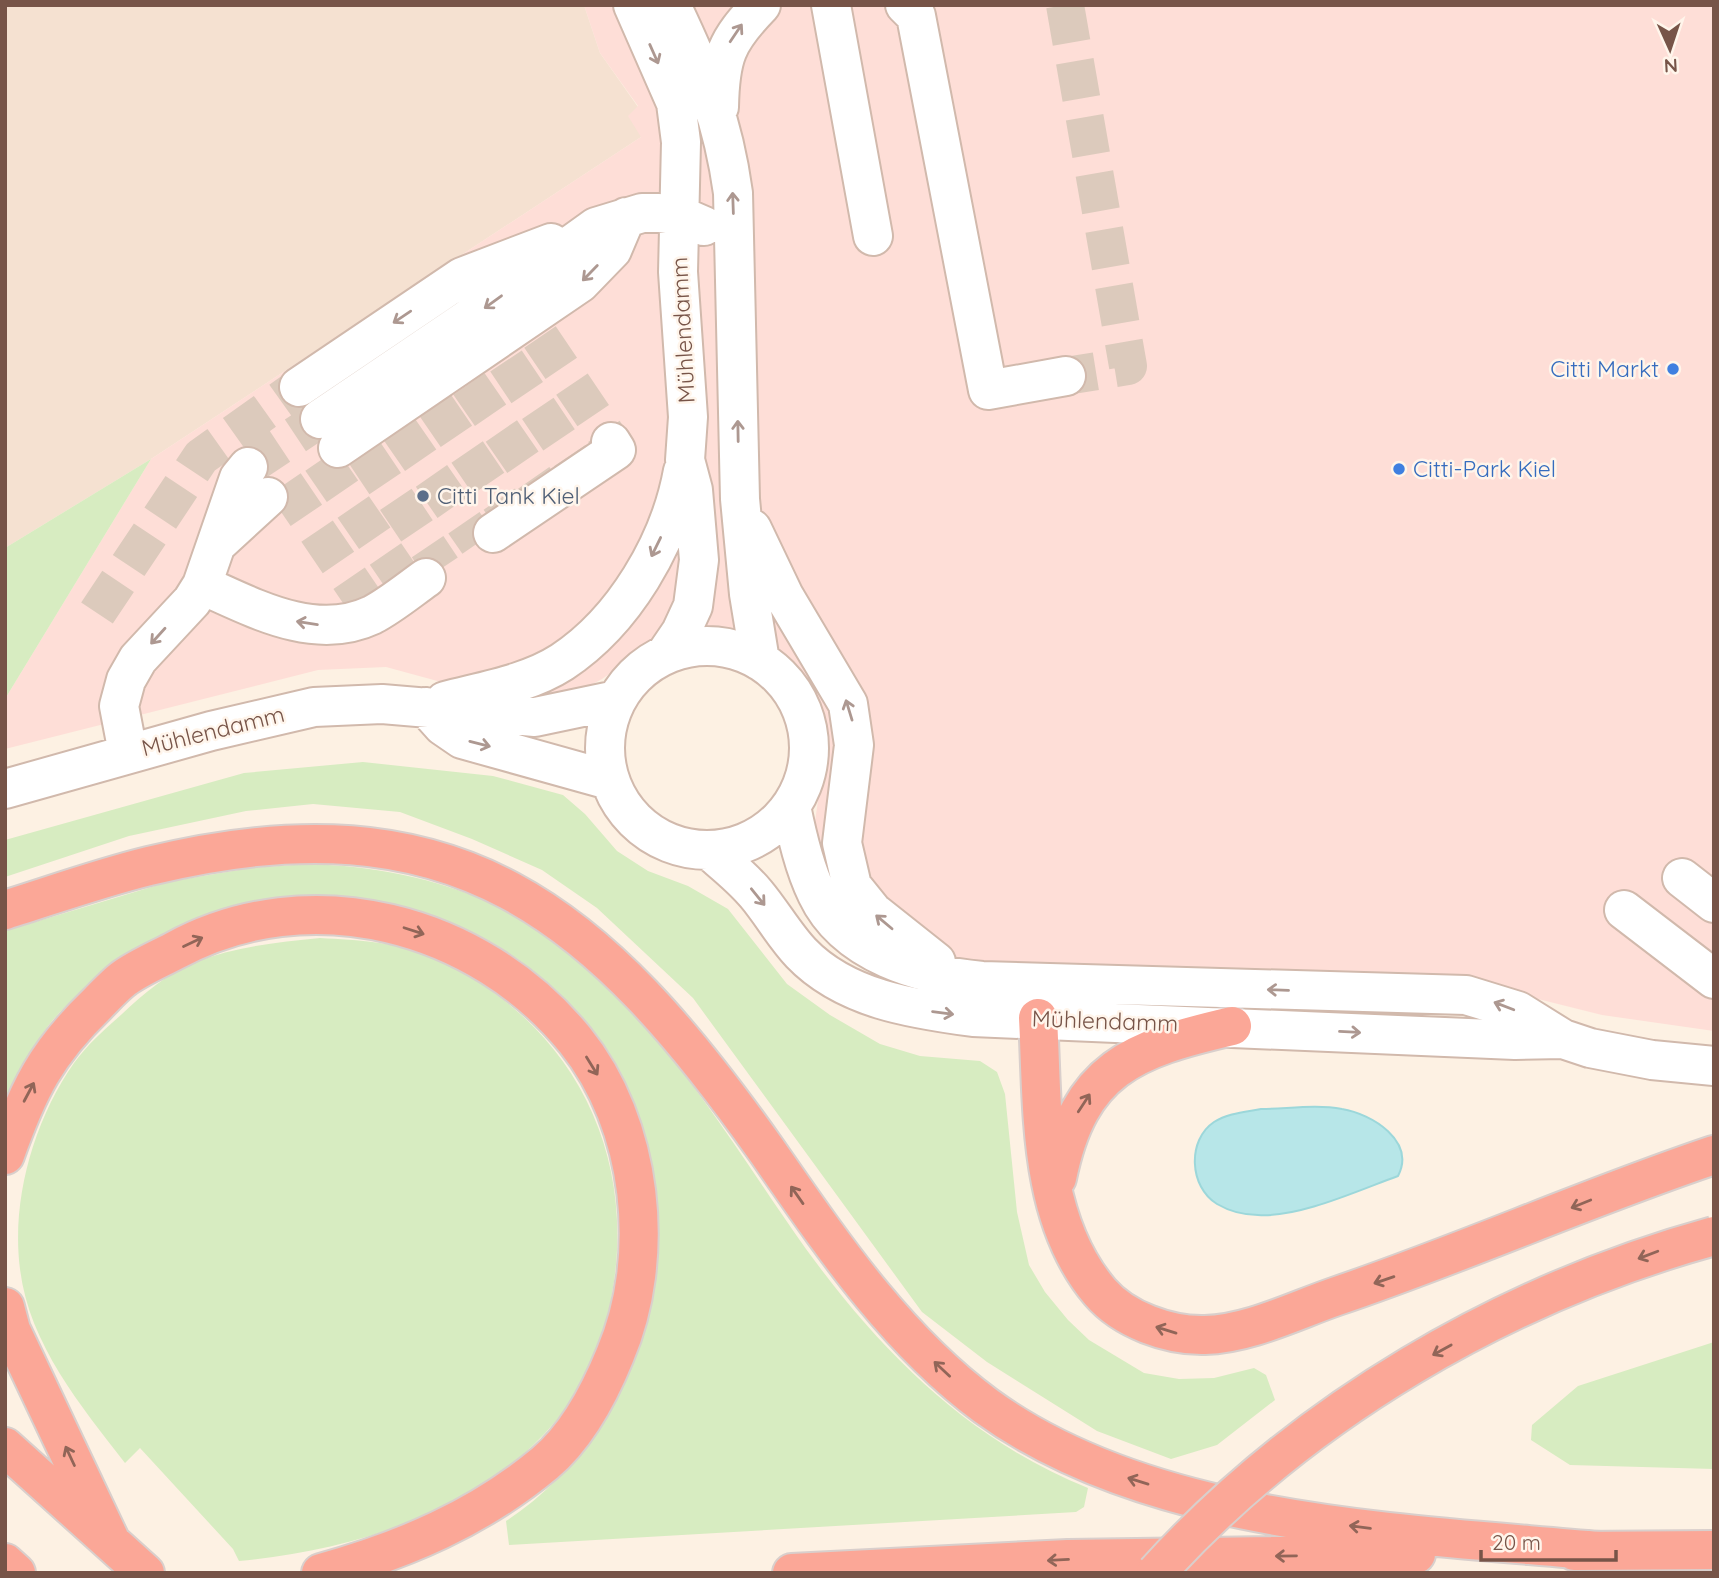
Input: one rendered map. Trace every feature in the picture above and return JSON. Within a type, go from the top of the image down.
[{"type":"highway","points":[[5,910],[148,866],[214,853],[316,843],[385,849],[445,862],[498,882],[548,911],[602,954],[651,1001],[696,1055],[854,1272],[908,1337],[944,1372],[988,1407],[1053,1447],[1118,1475],[1181,1495],[1250,1511],[1440,1537],[1599,1551]]},
{"type":"highway","points":[[5,1156],[25,1099],[52,1052],[122,979],[192,941],[244,921],[302,914],[370,917],[424,934],[479,960],[518,984],[550,1012],[577,1043],[604,1086],[618,1120],[635,1186],[638,1235],[635,1285],[624,1335],[607,1375],[583,1416],[548,1460],[492,1502],[423,1539],[321,1573]]},
{"type":"highway","points":[[1038,1018],[1044,1138],[1060,1223],[1072,1250],[1101,1293],[1151,1325],[1181,1334],[1207,1335],[1254,1324],[1448,1258],[1644,1178],[1714,1155]]},
{"type":"highway","points":[[1055,1191],[1074,1119],[1088,1096],[1116,1067],[1141,1052],[1170,1040],[1232,1026]]},
{"type":"highway","points":[[1156,1573],[1194,1531],[1279,1457],[1392,1378],[1468,1335],[1553,1294],[1657,1251],[1714,1236]]},
{"type":"highway","points":[[5,1307],[11,1330],[110,1540]]},
{"type":"highway","points":[[5,1447],[145,1573]]},
{"type":"highway","points":[[792,1573],[1068,1559],[1714,1550]]},
{"type":"highway","points":[[5,1563],[16,1573]]},
{"type":"street","name":"Mühlendamm","points":[[633,5],[676,103],[681,142],[678,272],[688,417],[685,460],[694,503],[699,575],[689,616],[666,654]]},
{"type":"street","points":[[671,5],[718,116],[733,193],[740,499],[748,582],[760,661]]},
{"type":"street","points":[[718,116],[719,84],[726,50],[737,29],[761,5]]},
{"type":"street","points":[[831,5],[873,236]]},
{"type":"street","points":[[905,5],[916,16],[988,390],[1066,376]]},
{"type":"street","points":[[299,387],[462,277],[642,213],[681,216],[704,226],[718,243],[734,271]]},
{"type":"street","points":[[611,222],[612,250],[534,328],[394,421],[344,439],[468,319],[611,222]]},
{"type":"street","points":[[504,521],[579,469],[616,450],[611,442]]},
{"type":"street","points":[[609,780],[462,739],[443,726],[426,707],[542,673],[561,663],[601,629],[628,597],[655,551],[680,489],[685,460]]},
{"type":"street","points":[[128,753],[119,706],[126,680],[138,659],[192,601],[202,585],[216,545],[258,482]]},
{"type":"street","points":[[740,499],[765,561],[848,704],[854,745],[842,843],[852,886],[873,912],[957,979]]},
{"type":"street","points":[[202,585],[272,616],[315,625],[351,623],[414,583]]},
{"type":"street","name":"Mühlendamm","points":[[714,646],[743,652],[760,661],[790,688],[807,727],[807,768],[801,788],[791,806],[774,824],[755,838],[732,847],[690,849],[655,837],[627,812],[609,780],[604,739],[616,700],[637,673],[666,654],[684,648],[714,646]]},
{"type":"street","name":"Mühlendamm","points":[[5,789],[128,753],[301,709],[366,703],[535,717],[616,700]]},
{"type":"street","name":"Mühlendamm","points":[[791,806],[797,837],[818,896],[845,931],[867,948],[957,979],[1466,995],[1518,1012],[1563,1039]]},
{"type":"street","name":"Mühlendamm","points":[[709,850],[757,895],[803,954],[839,981],[911,1008],[973,1017],[1515,1040],[1563,1039],[1652,1060],[1714,1066]]},
{"type":"street","points":[[1682,878],[1714,903]]},
{"type":"street","points":[[1624,910],[1714,979]]},
{"type":"street","points":[[1025,982],[1035,998],[1038,1018]]},
{"type":"shaded area","points":[[5,5],[584,5],[600,53],[638,107],[641,137],[151,459],[5,548]]},
{"type":"shaded area","points":[[584,5],[1714,5],[1714,1031],[1602,1015],[1502,990],[956,966],[832,890],[818,850],[815,822],[825,749],[818,706],[803,679],[778,653],[746,637],[727,632],[695,631],[657,641],[602,679],[576,693],[500,698],[386,667],[318,670],[5,749],[5,699],[151,459],[641,137],[628,116],[638,106],[600,53]]},
{"type":"green space","points":[[151,459],[5,699],[5,548]]},
{"type":"green space","points":[[363,762],[493,776],[563,795],[585,814],[617,851],[648,871],[688,886],[728,909],[787,984],[830,1015],[880,1044],[920,1056],[980,1061],[997,1072],[1005,1094],[1017,1212],[1029,1265],[1045,1292],[1068,1320],[1089,1340],[1144,1373],[1179,1379],[1214,1378],[1254,1368],[1266,1375],[1275,1400],[1217,1445],[1171,1459],[1097,1431],[987,1362],[922,1312],[693,998],[597,908],[542,870],[472,839],[400,812],[313,804],[246,811],[129,836],[5,877],[5,840],[244,773]]},
{"type":"green space","points":[[308,864],[379,870],[425,880],[470,895],[493,904],[543,933],[589,968],[631,1010],[670,1055],[806,1249],[865,1323],[930,1389],[966,1418],[1004,1445],[1044,1468],[1088,1488],[1084,1507],[1076,1512],[509,1545],[506,1521],[531,1503],[577,1457],[613,1403],[640,1345],[649,1315],[656,1273],[654,1192],[644,1141],[630,1095],[617,1065],[602,1042],[557,991],[506,951],[452,923],[394,905],[335,897],[275,900],[216,914],[159,938],[106,973],[65,1007],[46,1029],[26,1064],[5,1111],[5,931],[168,882],[250,868]]},
{"type":"green space","points":[[320,938],[392,945],[434,958],[481,984],[522,1016],[557,1053],[583,1094],[603,1140],[614,1189],[617,1240],[612,1294],[595,1358],[577,1398],[524,1454],[489,1481],[452,1503],[369,1536],[282,1556],[239,1561],[233,1549],[140,1448],[125,1463],[59,1373],[34,1323],[25,1297],[18,1243],[19,1216],[29,1162],[47,1110],[74,1063],[109,1025],[156,985],[195,962],[256,946]]},
{"type":"green space","points":[[1714,1342],[1714,1469],[1570,1465],[1531,1440],[1532,1425],[1578,1386]]},
{"type":"water","points":[[1332,1108],[1366,1117],[1388,1131],[1396,1141],[1401,1151],[1402,1163],[1398,1176],[1310,1208],[1274,1215],[1237,1212],[1217,1204],[1201,1187],[1197,1175],[1195,1163],[1199,1140],[1205,1130],[1219,1119],[1261,1109]]},
{"type":"tunnel","points":[[1065,5],[1128,366],[1066,376]]},
{"type":"tunnel","points":[[540,337],[611,442]]},
{"type":"tunnel","points":[[506,361],[576,465]]},
{"type":"tunnel","points":[[469,384],[540,487]]},
{"type":"tunnel","points":[[97,613],[201,457],[299,387]]},
{"type":"tunnel","points":[[435,405],[506,509]]},
{"type":"tunnel","points":[[248,467],[320,419]]},
{"type":"tunnel","points":[[399,429],[478,543]]},
{"type":"tunnel","points":[[364,452],[442,568]]},
{"type":"tunnel","points":[[321,460],[404,581]]},
{"type":"tunnel","points":[[285,484],[368,606]]},
{"type":"place","name":"Citti Markt","points":[[1673,369]]},
{"type":"place","name":"Citti-Park Kiel","points":[[1399,469]]},
{"type":"place","name":"Citti Tank Kiel","points":[[423,496]]}]
